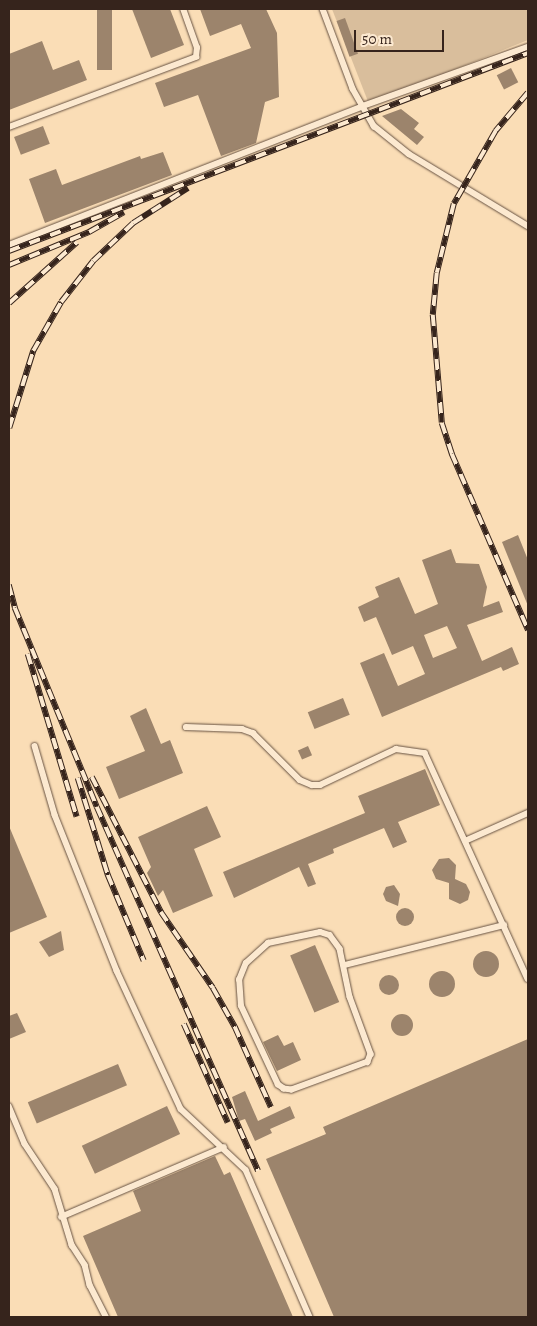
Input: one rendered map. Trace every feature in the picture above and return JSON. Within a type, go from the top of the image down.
[{"type":"lane","points":[[9,127],[196,57],[197,48],[183,9]]},
{"type":"lane","points":[[323,9],[363,106],[374,126],[401,148],[526,225],[528,218]]},
{"type":"lane","points":[[9,245],[363,106],[528,47]]},
{"type":"lane","points":[[186,727],[242,729],[253,733],[300,780],[312,785],[320,785],[396,750],[425,753],[528,979]]},
{"type":"lane","points":[[35,746],[55,815],[114,962],[181,1109],[224,1147],[246,1170],[310,1317]]},
{"type":"lane","points":[[465,841],[528,813]]},
{"type":"lane","points":[[345,965],[504,925]]},
{"type":"lane","points":[[320,932],[330,935],[340,949],[345,965],[350,998],[371,1054],[368,1062],[292,1090],[284,1089],[278,1085],[241,1006],[239,980],[246,963],[268,943],[320,932]]},
{"type":"lane","points":[[9,1106],[25,1144],[55,1189],[61,1217],[72,1245],[85,1265],[90,1285],[106,1317]]},
{"type":"lane","points":[[61,1217],[224,1147]]},
{"type":"shaded area","points":[[332,9],[528,9],[528,40],[369,104]]},
{"type":"building","points":[[97,9],[112,9],[112,70],[97,70]]},
{"type":"building","points":[[132,9],[170,9],[184,45],[151,58]]},
{"type":"building","points":[[200,9],[266,9],[277,33],[279,97],[265,102],[256,143],[221,156],[198,95],[164,107],[155,83],[251,48],[241,24],[210,36]]},
{"type":"building","points":[[345,18],[358,54],[350,57],[337,21]]},
{"type":"building","points":[[42,41],[53,70],[79,60],[87,80],[9,110],[9,54]]},
{"type":"building","points":[[511,68],[518,82],[504,90],[497,75]]},
{"type":"building","points":[[401,109],[419,123],[414,129],[424,137],[417,145],[382,116]]},
{"type":"building","points":[[43,126],[50,144],[21,155],[14,137]]},
{"type":"building","points":[[163,152],[172,175],[45,223],[29,179],[56,169],[62,185],[140,156],[141,159]]},
{"type":"building","points":[[518,535],[528,560],[528,606],[502,542]]},
{"type":"building","points":[[451,549],[456,563],[479,564],[487,587],[483,607],[499,601],[503,612],[467,625],[482,661],[512,647],[519,664],[503,671],[501,667],[382,717],[360,663],[384,653],[398,686],[425,674],[413,646],[392,655],[376,617],[364,622],[358,607],[379,597],[375,587],[399,577],[415,614],[438,604],[422,560]],"holes":[[[447,626],[457,648],[433,658],[424,635]]]},
{"type":"building","points":[[343,698],[350,715],[315,729],[308,712]]},
{"type":"building","points":[[146,708],[161,744],[170,740],[183,773],[119,799],[106,767],[145,751],[130,716]]},
{"type":"building","points":[[308,746],[312,755],[302,760],[298,750]]},
{"type":"building","points":[[425,769],[440,805],[398,822],[407,842],[393,848],[384,828],[333,849],[334,853],[308,864],[316,884],[308,887],[299,867],[234,898],[223,872],[365,813],[358,796]]},
{"type":"building","points":[[207,806],[221,837],[194,849],[213,896],[173,913],[163,890],[158,896],[147,873],[151,867],[138,837]]},
{"type":"building","points":[[9,826],[47,917],[9,933]]},
{"type":"building","points":[[449,858],[456,865],[455,879],[466,884],[470,892],[468,900],[460,904],[449,899],[449,883],[436,879],[432,870],[439,859]]},
{"type":"building","points":[[394,885],[400,894],[398,906],[386,901],[383,894],[386,887]]},
{"type":"building","points":[[401,908],[409,908],[414,913],[412,924],[401,926],[396,921],[396,913]]},
{"type":"building","points":[[61,931],[64,950],[49,957],[39,942]]},
{"type":"building","points":[[315,945],[339,1002],[314,1013],[290,956]]},
{"type":"building","points":[[486,951],[496,954],[499,964],[496,974],[486,977],[476,974],[473,964],[476,954]]},
{"type":"building","points":[[442,971],[451,975],[455,984],[451,993],[442,997],[433,993],[429,984],[433,975]]},
{"type":"building","points":[[385,975],[393,975],[399,981],[399,989],[393,995],[385,995],[379,989],[379,981]]},
{"type":"building","points":[[17,1013],[26,1032],[9,1039],[9,1016]]},
{"type":"building","points":[[402,1014],[410,1017],[413,1025],[410,1033],[402,1036],[394,1033],[391,1025],[394,1017]]},
{"type":"building","points":[[278,1035],[284,1046],[293,1042],[301,1060],[277,1071],[263,1042]]},
{"type":"building","points":[[528,1039],[528,1317],[334,1317],[266,1159],[326,1134],[323,1127]]},
{"type":"building","points":[[118,1064],[127,1085],[37,1123],[28,1102]]},
{"type":"building","points":[[245,1091],[258,1121],[290,1106],[295,1118],[270,1129],[272,1133],[255,1141],[245,1119],[239,1121],[232,1097]]},
{"type":"building","points":[[167,1106],[180,1134],[95,1174],[82,1146]]},
{"type":"building","points":[[215,1156],[224,1175],[230,1172],[293,1317],[118,1317],[83,1236],[141,1211],[133,1191]]},
{"type":"railway","points":[[9,251],[528,53]]},
{"type":"railway","points":[[528,93],[496,131],[454,204],[437,273],[433,315],[442,423],[452,454],[528,630]]},
{"type":"railway","points":[[9,428],[33,351],[61,302],[93,261],[133,223],[188,188]]},
{"type":"railway","points":[[9,265],[89,232],[124,212]]},
{"type":"railway","points":[[9,303],[77,242]]},
{"type":"railway","points":[[9,585],[15,608],[97,807],[258,1171]]},
{"type":"railway","points":[[28,654],[77,817]]},
{"type":"railway","points":[[92,777],[161,912],[213,988],[235,1027],[271,1107]]},
{"type":"railway","points":[[78,778],[108,875],[144,961]]},
{"type":"railway","points":[[184,1024],[228,1123]]}]
